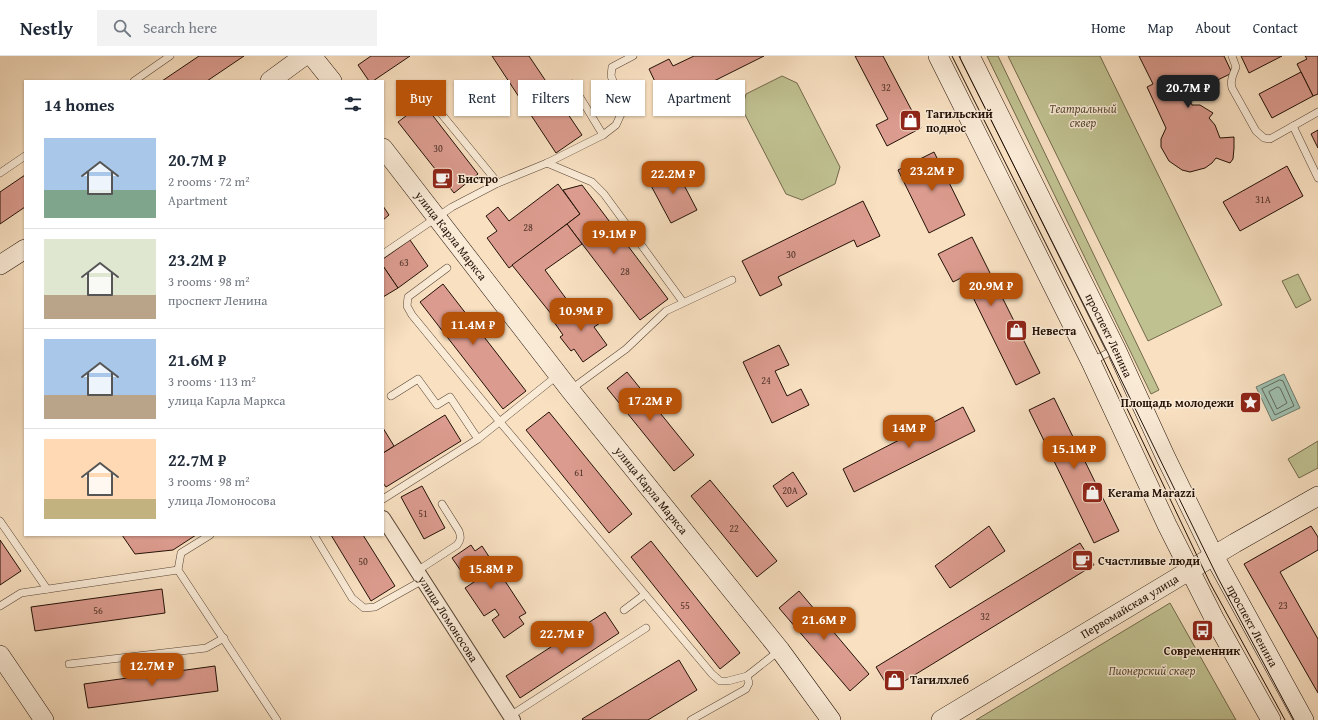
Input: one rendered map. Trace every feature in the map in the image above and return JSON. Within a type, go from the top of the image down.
[{"type":"main road","points":[[271,80],[304,56]]},
{"type":"main road","points":[[312,56],[331,80]]},
{"type":"main road","points":[[938,56],[1091,362],[1167,525],[1215,620],[1271,720]]},
{"type":"main road","name":"проспект Ленина","points":[[970,56],[1116,349],[1214,556],[1304,720]]},
{"type":"main road","name":"улица Карла Маркса","points":[[385,153],[558,375],[780,650],[831,720]]},
{"type":"main road","points":[[0,266],[24,250]]},
{"type":"main road","name":"Первомайская улица","points":[[941,720],[1190,570],[1318,497]]},
{"type":"main road","points":[[0,655],[44,720]]},
{"type":"street","name":"улица Ломоносова","points":[[384,520],[512,718]]},
{"type":"lane","points":[[135,80],[170,56]]},
{"type":"lane","points":[[384,253],[416,230],[452,207],[498,183],[547,163],[603,135],[616,125],[621,114],[620,97],[611,76],[612,67],[633,56]]},
{"type":"lane","points":[[1232,56],[1236,67],[1231,82],[1232,88],[1259,135],[1270,139],[1318,112]]},
{"type":"lane","points":[[583,102],[603,135]]},
{"type":"lane","points":[[443,116],[498,183]]},
{"type":"lane","points":[[1293,126],[1318,178]]},
{"type":"lane","points":[[0,174],[24,157]]},
{"type":"lane","points":[[547,163],[592,182],[604,194],[683,302]]},
{"type":"lane","points":[[447,268],[408,298],[407,306],[412,315],[644,595],[712,674],[720,681],[728,681],[747,676],[780,650]]},
{"type":"lane","points":[[570,390],[626,349],[666,311],[732,280]]},
{"type":"lane","points":[[1091,362],[1116,349]]},
{"type":"lane","points":[[384,498],[478,439],[558,375]]},
{"type":"lane","points":[[391,396],[418,379],[436,405],[450,397],[478,439]]},
{"type":"lane","points":[[315,536],[352,598],[364,608],[376,607],[420,576],[460,542],[459,531],[442,504]]},
{"type":"lane","points":[[0,521],[47,589]]},
{"type":"lane","points":[[208,536],[181,553],[178,570],[277,720]]},
{"type":"lane","points":[[0,606],[21,593],[178,570]]},
{"type":"lane","points":[[624,610],[644,595]]},
{"type":"lane","points":[[512,718],[646,628]]},
{"type":"lane","points":[[69,664],[206,648],[224,638]]},
{"type":"lane","points":[[691,720],[746,689],[749,683],[747,676]]},
{"type":"green space","points":[[987,56],[998,56],[1159,390],[1151,394]]},
{"type":"green space","name":"Театральный сквер","points":[[1008,56],[1100,56],[1222,305],[1148,341]]},
{"type":"green space","points":[[782,76],[797,83],[840,167],[835,184],[802,200],[786,194],[745,115],[746,94]]},
{"type":"green space","points":[[1298,274],[1311,300],[1296,308],[1282,281]]},
{"type":"green space","points":[[1318,441],[1318,468],[1299,478],[1288,459]]},
{"type":"green space","name":"Пионерский сквер","points":[[1170,603],[1236,720],[976,720]]},
{"type":"water","points":[[1284,374],[1300,408],[1272,421],[1256,387]]},
{"type":"building","points":[[199,56],[244,56],[208,80],[163,80]]},
{"type":"building","points":[[371,56],[410,56],[374,80],[368,80],[358,65]]},
{"type":"building","points":[[492,56],[529,56],[545,80],[518,80],[518,95],[510,83],[510,80],[508,80]]},
{"type":"building","points":[[694,56],[764,56],[716,80],[654,80],[649,69],[669,59],[673,66]]},
{"type":"building","points":[[855,56],[883,56],[921,128],[887,146],[876,125],[888,119]]},
{"type":"building","points":[[1139,56],[1224,56],[1232,73],[1187,95],[1192,105],[1200,105],[1213,113],[1209,118],[1215,125],[1220,138],[1234,137],[1233,159],[1230,163],[1216,158],[1205,168],[1190,172],[1182,170],[1169,161],[1161,147],[1161,139],[1166,128],[1147,87],[1153,84]]},
{"type":"building","points":[[1241,56],[1282,56],[1249,73]]},
{"type":"building","points":[[1305,56],[1318,56],[1318,94],[1313,96],[1297,64],[1307,59]]},
{"type":"building","points":[[1301,72],[1313,96],[1272,118],[1259,94]]},
{"type":"building","points":[[406,116],[433,116],[478,174],[454,193],[398,122]]},
{"type":"building","points":[[532,116],[569,116],[582,135],[556,153]]},
{"type":"building","points":[[1318,130],[1318,148],[1311,134]]},
{"type":"building","points":[[934,152],[965,215],[929,233],[898,170]]},
{"type":"building","points":[[674,166],[697,210],[671,223],[648,180]]},
{"type":"building","points":[[1287,166],[1303,196],[1240,231],[1223,202]]},
{"type":"building","points":[[24,176],[24,208],[0,224],[0,192]]},
{"type":"building","points":[[558,184],[580,214],[509,268],[487,238],[497,231],[486,216],[498,207],[509,221]]},
{"type":"building","points":[[582,185],[668,299],[640,320],[567,224],[580,214],[563,190]]},
{"type":"building","points":[[863,201],[880,236],[857,247],[854,240],[778,277],[782,285],[760,296],[742,261]]},
{"type":"building","points":[[384,208],[389,215],[384,219]]},
{"type":"building","points":[[567,224],[582,244],[545,270],[573,308],[556,320],[512,265]]},
{"type":"building","points":[[972,237],[1040,373],[1016,385],[963,277],[953,282],[938,254]]},
{"type":"building","points":[[410,240],[428,266],[398,288],[384,267],[384,258]]},
{"type":"building","points":[[384,267],[398,288],[384,296]]},
{"type":"building","points":[[443,284],[526,391],[503,409],[420,302]]},
{"type":"building","points":[[579,304],[586,313],[594,308],[603,321],[594,327],[607,345],[583,362],[574,349],[571,351],[560,337],[563,335],[554,322]]},
{"type":"building","points":[[779,345],[789,365],[775,371],[787,396],[801,389],[809,405],[772,423],[743,362]]},
{"type":"building","points":[[627,372],[694,455],[674,471],[607,388]]},
{"type":"building","points":[[1054,398],[1119,531],[1094,543],[1029,410]]},
{"type":"building","points":[[963,407],[975,431],[854,492],[843,469]]},
{"type":"building","points":[[549,412],[632,514],[609,533],[526,430]]},
{"type":"building","points":[[445,415],[461,441],[386,487],[384,484],[384,452]]},
{"type":"building","points":[[384,430],[394,446],[384,452]]},
{"type":"building","points":[[793,472],[807,494],[787,507],[773,486]]},
{"type":"building","points":[[710,480],[777,561],[757,577],[691,496]]},
{"type":"building","points":[[422,486],[445,528],[424,539],[401,497]]},
{"type":"building","points":[[989,526],[1005,551],[950,588],[935,566]]},
{"type":"building","points":[[1311,526],[1318,537],[1318,550],[1280,572],[1318,639],[1318,693],[1244,564]]},
{"type":"building","points":[[123,536],[194,536],[173,550],[135,554]]},
{"type":"building","points":[[332,536],[364,536],[395,586],[371,601]]},
{"type":"building","points":[[0,540],[21,571],[0,585]]},
{"type":"building","points":[[651,541],[740,653],[720,669],[631,557]]},
{"type":"building","points":[[1080,543],[1094,565],[890,690],[876,667]]},
{"type":"building","points":[[471,545],[475,551],[482,546],[526,613],[519,617],[524,624],[504,638],[492,620],[499,615],[495,609],[484,616],[465,588],[477,580],[470,569],[463,574],[452,558]]},
{"type":"building","points":[[162,589],[165,613],[35,631],[31,607]]},
{"type":"building","points":[[799,591],[869,674],[850,691],[779,608]]},
{"type":"building","points":[[605,612],[619,633],[520,698],[506,676]]},
{"type":"building","points":[[679,660],[697,690],[648,720],[582,719]]},
{"type":"building","points":[[215,666],[218,691],[88,708],[84,684]]},
{"type":"tram line","points":[[952,56],[1102,356],[1210,583],[1285,720]]},
{"type":"tram line","points":[[959,56],[1108,353],[1218,578],[1294,720]]},
{"type":"place","name":"Тагильский поднос","points":[[910,121]]},
{"type":"place","name":"Бистро","points":[[442,179]]},
{"type":"place","name":"Невеста","points":[[1016,331]]},
{"type":"place","name":"Площадь молодежи","points":[[1250,403]]},
{"type":"place","name":"Kerama Marazzi","points":[[1093,493]]},
{"type":"place","name":"Счастливые люди","points":[[1083,561]]},
{"type":"place","name":"Современник","points":[[1202,630]]},
{"type":"place","name":"Тагилхлеб","points":[[894,680]]}]
